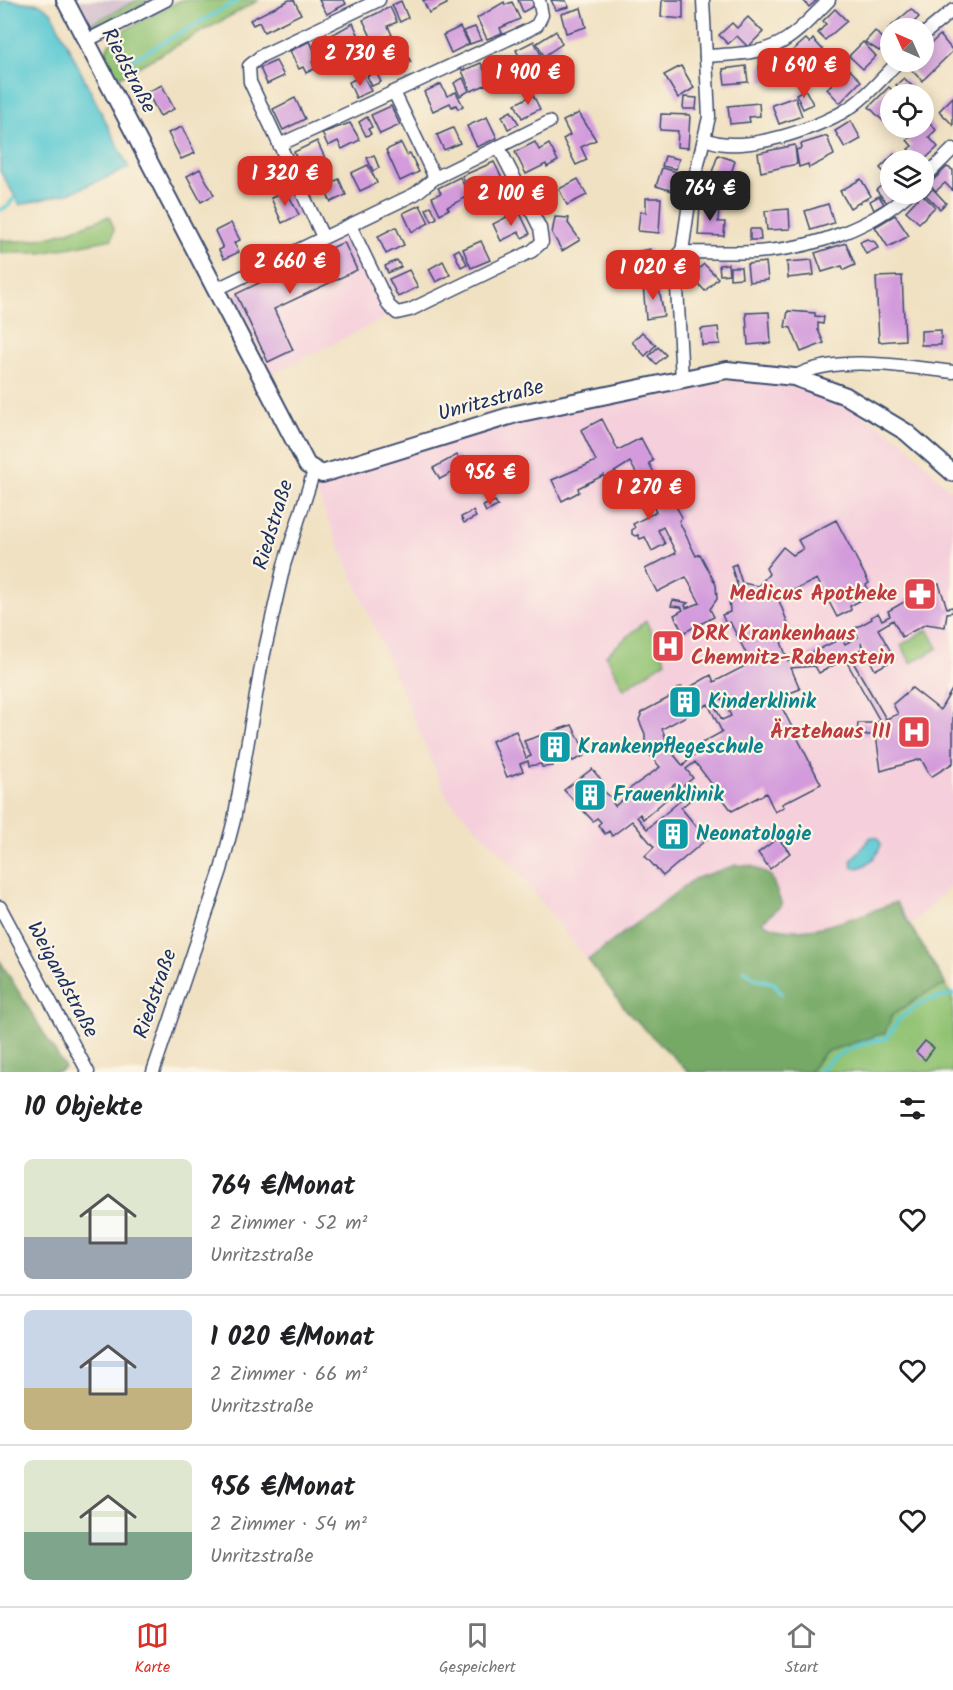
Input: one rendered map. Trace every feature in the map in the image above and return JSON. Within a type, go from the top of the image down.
[{"type":"street","name":"Riedstraße","points":[[65,0],[307,465],[314,471],[284,565],[266,644],[234,820],[221,870],[153,1072]]},
{"type":"street","points":[[86,41],[166,0]]},
{"type":"street","points":[[322,237],[250,82],[249,66],[261,56],[379,0]]},
{"type":"street","points":[[279,145],[537,25],[542,15],[539,0]]},
{"type":"street","points":[[682,380],[676,287],[680,252],[710,117],[703,0]]},
{"type":"street","points":[[706,56],[756,53],[777,46],[801,29],[829,0]]},
{"type":"street","points":[[934,26],[953,10]]},
{"type":"street","points":[[706,139],[713,142],[749,142],[795,134],[855,105],[888,72]]},
{"type":"street","points":[[394,92],[435,178]]},
{"type":"street","points":[[217,289],[415,194],[435,178],[549,122]]},
{"type":"street","points":[[350,225],[389,306],[397,313],[410,310],[532,251],[542,242],[540,228],[499,148]]},
{"type":"street","points":[[934,168],[953,149]]},
{"type":"street","points":[[680,252],[768,251],[799,246],[831,237],[885,211],[894,204]]},
{"type":"street","points":[[794,377],[809,369],[871,365],[953,372]]},
{"type":"street","name":"Unritzstraße","points":[[314,471],[322,474],[516,414],[727,370],[794,377],[846,396],[900,428],[953,473]]},
{"type":"street","name":"Weigandstraße","points":[[0,908],[88,1072]]},
{"type":"shaded area","points":[[77,0],[138,0],[89,25]]},
{"type":"shaded area","points":[[346,235],[350,237],[366,269],[387,317],[272,374],[233,295],[234,290],[240,284]]},
{"type":"shaded area","name":"DRK Krankenhaus Chemnitz-Rabenstein","points":[[760,377],[843,402],[904,442],[953,493],[953,884],[911,924],[863,959],[689,1072],[630,1015],[512,864],[448,799],[312,482],[511,421],[671,389]]},
{"type":"green space","points":[[138,0],[150,0],[97,27],[89,25]]},
{"type":"green space","points":[[181,0],[259,0],[118,78],[104,55],[109,44],[122,35],[121,32]]},
{"type":"green space","points":[[109,216],[114,229],[112,239],[41,253],[0,253],[0,239],[13,241],[41,238],[69,231]]},
{"type":"green space","points":[[646,621],[666,661],[624,689],[606,655]]},
{"type":"green space","points":[[928,629],[938,648],[911,663],[901,645]]},
{"type":"green space","points":[[736,865],[752,866],[771,876],[782,905],[762,922],[777,928],[811,929],[847,920],[896,902],[946,985],[926,993],[892,1015],[885,1033],[825,1052],[809,1072],[689,1072],[630,1015],[588,960],[694,879]]},
{"type":"green space","points":[[0,961],[65,1068],[58,1072],[0,1072]]},
{"type":"green space","points":[[946,985],[953,1000],[953,1072],[809,1072],[825,1052],[884,1033],[892,1015],[926,993]]},
{"type":"water","points":[[4,0],[40,4],[51,12],[129,168],[72,192],[20,205],[0,171],[0,2]]},
{"type":"water","points":[[871,837],[877,837],[881,844],[877,853],[867,864],[853,868],[851,861]]},
{"type":"building","points":[[289,0],[294,0],[301,14],[264,32],[259,22],[253,25],[250,20]]},
{"type":"building","points":[[319,0],[344,0],[346,4],[327,14]]},
{"type":"building","points":[[423,0],[445,0],[447,4],[429,13]]},
{"type":"building","points":[[518,0],[534,0],[536,5],[523,12]]},
{"type":"building","points":[[551,0],[566,1],[569,7],[556,10]]},
{"type":"building","points":[[662,0],[683,0],[683,19],[661,17]]},
{"type":"building","points":[[803,0],[817,0],[809,7]]},
{"type":"building","points":[[401,1],[408,18],[400,22],[392,5]]},
{"type":"building","points":[[504,2],[505,5],[512,2],[520,19],[500,28],[502,33],[487,39],[477,18]]},
{"type":"building","points":[[390,7],[397,22],[388,26],[392,35],[374,43],[363,20]]},
{"type":"building","points":[[581,8],[586,27],[566,33],[561,14]]},
{"type":"building","points":[[835,9],[847,21],[825,40],[818,33],[826,24],[823,21]]},
{"type":"building","points":[[911,9],[919,17],[918,18],[901,18]]},
{"type":"building","points":[[748,17],[763,32],[748,47],[737,36],[728,44],[719,35],[732,23],[737,28]]},
{"type":"building","points":[[353,23],[362,43],[339,54],[330,36]]},
{"type":"building","points":[[460,27],[469,44],[451,53],[443,35]]},
{"type":"building","points":[[475,27],[481,40],[470,44],[464,31]]},
{"type":"building","points":[[556,31],[562,44],[544,56],[537,43]]},
{"type":"building","points":[[875,31],[880,36],[880,50],[879,51],[865,42]]},
{"type":"building","points":[[940,35],[953,51],[934,69],[934,41]]},
{"type":"building","points":[[806,39],[810,43],[813,39],[824,51],[820,54],[818,52],[803,66],[791,52]]},
{"type":"building","points":[[310,41],[318,59],[312,62],[316,68],[306,73],[303,67],[299,69],[290,51]]},
{"type":"building","points":[[534,41],[542,57],[524,66],[516,50]]},
{"type":"building","points":[[863,42],[876,56],[863,69],[849,56]]},
{"type":"building","points":[[403,47],[411,62],[390,72],[382,57]]},
{"type":"building","points":[[276,61],[284,76],[267,84],[260,68]]},
{"type":"building","points":[[481,63],[490,83],[471,91],[462,71]]},
{"type":"building","points":[[791,63],[796,74],[762,82],[759,66]]},
{"type":"building","points":[[681,66],[694,88],[678,98],[664,75]]},
{"type":"building","points":[[746,66],[748,82],[725,84],[723,69]]},
{"type":"building","points":[[850,70],[861,81],[840,103],[827,89],[842,74],[847,79]]},
{"type":"building","points":[[376,72],[381,82],[372,86],[367,76]]},
{"type":"building","points":[[914,72],[931,72],[922,81]]},
{"type":"building","points":[[363,75],[371,91],[356,98],[349,82]]},
{"type":"building","points":[[463,78],[469,91],[460,96],[454,83]]},
{"type":"building","points":[[904,78],[910,84],[897,84]]},
{"type":"building","points":[[441,84],[447,96],[456,92],[463,106],[458,109],[456,105],[452,107],[450,103],[433,111],[424,92]]},
{"type":"building","points":[[162,85],[174,109],[160,116],[147,92]]},
{"type":"building","points":[[805,89],[813,104],[803,109],[796,94]]},
{"type":"building","points":[[533,95],[540,109],[522,118],[515,104]]},
{"type":"building","points":[[880,96],[880,118],[869,107]]},
{"type":"building","points":[[684,97],[697,98],[696,109],[683,109]]},
{"type":"building","points":[[795,97],[802,116],[779,124],[772,105]]},
{"type":"building","points":[[953,97],[953,125],[939,111]]},
{"type":"building","points":[[295,98],[305,119],[283,130],[273,109]]},
{"type":"building","points":[[759,103],[760,116],[749,117],[750,122],[730,124],[728,106]]},
{"type":"building","points":[[391,106],[400,125],[380,134],[371,115]]},
{"type":"building","points":[[511,111],[519,124],[508,129],[502,116]]},
{"type":"building","points":[[579,113],[596,140],[581,147],[587,160],[576,165],[563,139],[570,135],[563,121]]},
{"type":"building","points":[[661,114],[690,115],[688,148],[677,147],[678,131],[660,130]]},
{"type":"building","points":[[367,117],[372,127],[368,129],[371,134],[366,136],[359,122]]},
{"type":"building","points":[[487,117],[497,138],[477,147],[467,126]]},
{"type":"building","points":[[851,121],[861,139],[845,148],[835,131]]},
{"type":"building","points":[[350,123],[360,140],[342,149],[338,141],[328,146],[322,133]]},
{"type":"building","points":[[182,127],[195,153],[181,159],[168,133]]},
{"type":"building","points":[[453,128],[460,143],[444,150],[437,135]]},
{"type":"building","points":[[827,136],[834,155],[809,168],[808,164],[799,167],[796,150],[802,148],[801,144]]},
{"type":"building","points":[[930,138],[938,147],[934,151],[909,150],[912,146],[907,140]]},
{"type":"building","points":[[317,141],[325,158],[302,170],[294,152]]},
{"type":"building","points":[[535,142],[539,150],[549,144],[558,161],[526,174],[515,152]]},
{"type":"building","points":[[401,143],[407,155],[410,153],[419,172],[400,181],[386,150]]},
{"type":"building","points":[[795,145],[797,164],[761,172],[758,153]]},
{"type":"building","points":[[374,155],[379,168],[373,171],[367,158]]},
{"type":"building","points":[[718,155],[735,161],[729,180],[711,175]]},
{"type":"building","points":[[665,156],[679,159],[676,169],[662,166]]},
{"type":"building","points":[[494,162],[503,180],[470,193],[462,176]]},
{"type":"building","points":[[368,165],[377,183],[360,191],[351,173]]},
{"type":"building","points":[[947,167],[953,170],[953,191],[945,183],[936,191],[934,179]]},
{"type":"building","points":[[662,168],[681,173],[676,192],[656,186]]},
{"type":"building","points":[[200,169],[214,195],[201,202],[187,176]]},
{"type":"building","points":[[460,177],[469,196],[447,207],[449,209],[440,214],[432,197],[441,193],[438,188]]},
{"type":"building","points":[[339,179],[346,195],[331,202],[323,187]]},
{"type":"building","points":[[578,179],[587,195],[567,205],[559,189]]},
{"type":"building","points":[[861,179],[871,196],[850,208],[840,191]]},
{"type":"building","points":[[286,190],[299,215],[282,223],[271,198]]},
{"type":"building","points":[[934,190],[946,203],[940,209],[934,203]]},
{"type":"building","points":[[879,196],[880,204],[884,204],[874,210],[870,201]]},
{"type":"building","points":[[646,198],[661,198],[659,233],[638,231],[640,212],[646,212]]},
{"type":"building","points":[[828,204],[834,223],[811,230],[805,211]]},
{"type":"building","points":[[913,204],[932,204],[935,207],[919,223],[906,211]]},
{"type":"building","points":[[420,205],[429,223],[412,232],[403,213]]},
{"type":"building","points":[[431,206],[437,218],[432,221],[426,209]]},
{"type":"building","points":[[700,206],[719,207],[718,222],[725,222],[724,236],[698,235]]},
{"type":"building","points":[[789,209],[790,229],[767,230],[765,211]]},
{"type":"building","points":[[519,211],[530,234],[522,238],[519,232],[501,241],[493,224]]},
{"type":"building","points":[[895,215],[909,236],[888,247],[875,227]]},
{"type":"building","points":[[555,217],[569,218],[568,223],[580,240],[562,251],[552,233]]},
{"type":"building","points":[[231,223],[240,240],[234,243],[239,252],[224,259],[219,250],[223,248],[215,231]]},
{"type":"building","points":[[396,227],[404,245],[386,254],[378,236]]},
{"type":"building","points":[[750,229],[760,229],[761,240],[750,240]]},
{"type":"building","points":[[867,239],[875,242],[878,248],[866,254],[860,242]]},
{"type":"building","points":[[481,241],[490,260],[471,268],[463,249]]},
{"type":"building","points":[[344,242],[357,270],[274,309],[293,350],[268,362],[236,294]]},
{"type":"building","points":[[846,243],[855,265],[844,270],[842,266],[822,272],[815,253]]},
{"type":"building","points":[[459,249],[467,264],[461,267],[454,252]]},
{"type":"building","points":[[650,249],[654,276],[626,279],[622,254]]},
{"type":"building","points":[[397,260],[401,267],[388,273],[385,266]]},
{"type":"building","points":[[812,260],[814,275],[788,278],[787,262]]},
{"type":"building","points":[[443,261],[450,275],[436,282],[429,269]]},
{"type":"building","points":[[766,262],[768,280],[749,282],[747,264]]},
{"type":"building","points":[[704,264],[718,278],[705,291],[691,276]]},
{"type":"building","points":[[728,264],[729,274],[720,275],[719,265]]},
{"type":"building","points":[[730,267],[741,267],[742,278],[730,279]]},
{"type":"building","points":[[409,270],[418,287],[398,297],[389,279]]},
{"type":"building","points":[[902,276],[905,340],[879,342],[876,277]]},
{"type":"building","points":[[658,283],[664,316],[646,319],[643,285]]},
{"type":"building","points":[[788,311],[815,313],[815,316],[824,317],[823,324],[818,323],[818,330],[824,343],[801,352],[791,328],[785,327]]},
{"type":"building","points":[[769,312],[771,343],[748,345],[746,313]]},
{"type":"building","points":[[718,327],[720,344],[702,345],[701,329]]},
{"type":"building","points":[[941,330],[941,345],[921,345],[921,331]]},
{"type":"building","points":[[642,332],[656,345],[645,356],[632,342]]},
{"type":"building","points":[[658,347],[666,355],[656,364],[649,356]]},
{"type":"building","points":[[602,419],[618,450],[641,438],[653,461],[649,463],[667,498],[670,496],[682,517],[679,521],[696,556],[700,554],[716,585],[717,599],[710,609],[714,617],[683,633],[674,615],[683,610],[681,607],[671,606],[673,600],[688,603],[685,605],[686,608],[700,603],[686,577],[657,592],[645,569],[676,553],[663,527],[658,530],[665,544],[652,551],[645,537],[640,539],[638,535],[632,534],[635,528],[633,524],[656,512],[648,497],[641,500],[632,482],[639,478],[630,462],[605,478],[604,475],[578,488],[579,492],[562,501],[552,480],[596,461],[581,430]]},
{"type":"building","points":[[457,455],[463,467],[440,479],[433,468]]},
{"type":"building","points":[[495,501],[498,506],[486,512],[483,506]]},
{"type":"building","points":[[473,511],[476,517],[464,523],[461,517]]},
{"type":"building","points":[[836,520],[869,583],[866,585],[871,595],[850,606],[851,610],[837,617],[817,579],[778,598],[792,634],[780,639],[788,661],[813,661],[809,654],[842,638],[845,644],[858,637],[854,629],[872,619],[871,617],[878,613],[882,620],[890,616],[888,611],[906,601],[905,599],[939,584],[947,608],[953,607],[953,612],[947,613],[945,627],[926,624],[902,637],[893,620],[878,629],[895,659],[875,670],[861,643],[862,648],[850,657],[886,719],[898,714],[893,704],[912,688],[940,710],[953,688],[953,763],[931,777],[921,759],[881,771],[876,735],[857,735],[858,723],[880,721],[845,659],[819,673],[815,666],[791,668],[800,689],[777,698],[821,784],[782,804],[784,807],[775,812],[766,793],[732,811],[695,762],[686,769],[693,778],[684,785],[687,789],[683,793],[689,801],[681,808],[707,839],[663,876],[645,856],[654,847],[632,821],[612,836],[609,831],[605,834],[598,825],[601,822],[597,818],[593,821],[564,790],[592,769],[603,782],[598,786],[615,801],[613,803],[615,806],[631,792],[628,790],[660,767],[645,749],[645,734],[639,720],[642,712],[676,694],[676,690],[681,687],[685,690],[711,675],[714,682],[751,663],[730,622],[726,624],[722,615],[730,612],[729,597],[738,587],[731,566],[736,564],[742,583],[758,586],[769,574],[766,568],[783,547],[793,555],[803,549],[798,540]],"holes":[[[722,698],[731,716],[722,720],[713,703]],[[708,704],[722,732],[698,745],[702,751],[691,757],[683,766],[671,751],[662,729]],[[675,784],[679,789],[675,792],[681,800],[647,829],[637,817],[640,814],[643,819],[668,798],[664,793]]]},
{"type":"building","name":"Krankenpflegeschule","points":[[572,725],[586,753],[584,756],[573,761],[566,754],[551,760],[553,766],[542,767],[541,764],[529,766],[528,761],[520,764],[523,771],[507,777],[492,741],[516,731],[526,758],[531,756],[524,741]]},
{"type":"building","points":[[778,838],[790,853],[770,869],[758,853]]},
{"type":"building","points":[[925,1041],[934,1048],[925,1060],[916,1052]]},
{"type":"waterway","points":[[134,59],[239,0]]},
{"type":"waterway","points":[[0,210],[8,206],[14,198]]},
{"type":"waterway","points":[[744,970],[756,979],[774,983],[781,993]]},
{"type":"waterway","points":[[818,1072],[841,1053],[868,1042],[887,1038],[898,1020],[925,1001],[953,994]]},
{"type":"place","name":"Medicus Apotheke","points":[[920,594]]},
{"type":"place","name":"DRK Krankenhaus Chemnitz-Rabenstein","points":[[668,646]]},
{"type":"place","name":"Kinderklinik","points":[[685,702]]},
{"type":"place","name":"Ärztehaus III","points":[[914,732]]},
{"type":"place","name":"Krankenpflegeschule","points":[[555,747]]},
{"type":"place","name":"Frauenklinik","points":[[590,795]]},
{"type":"place","name":"Neonatologie","points":[[673,834]]}]
